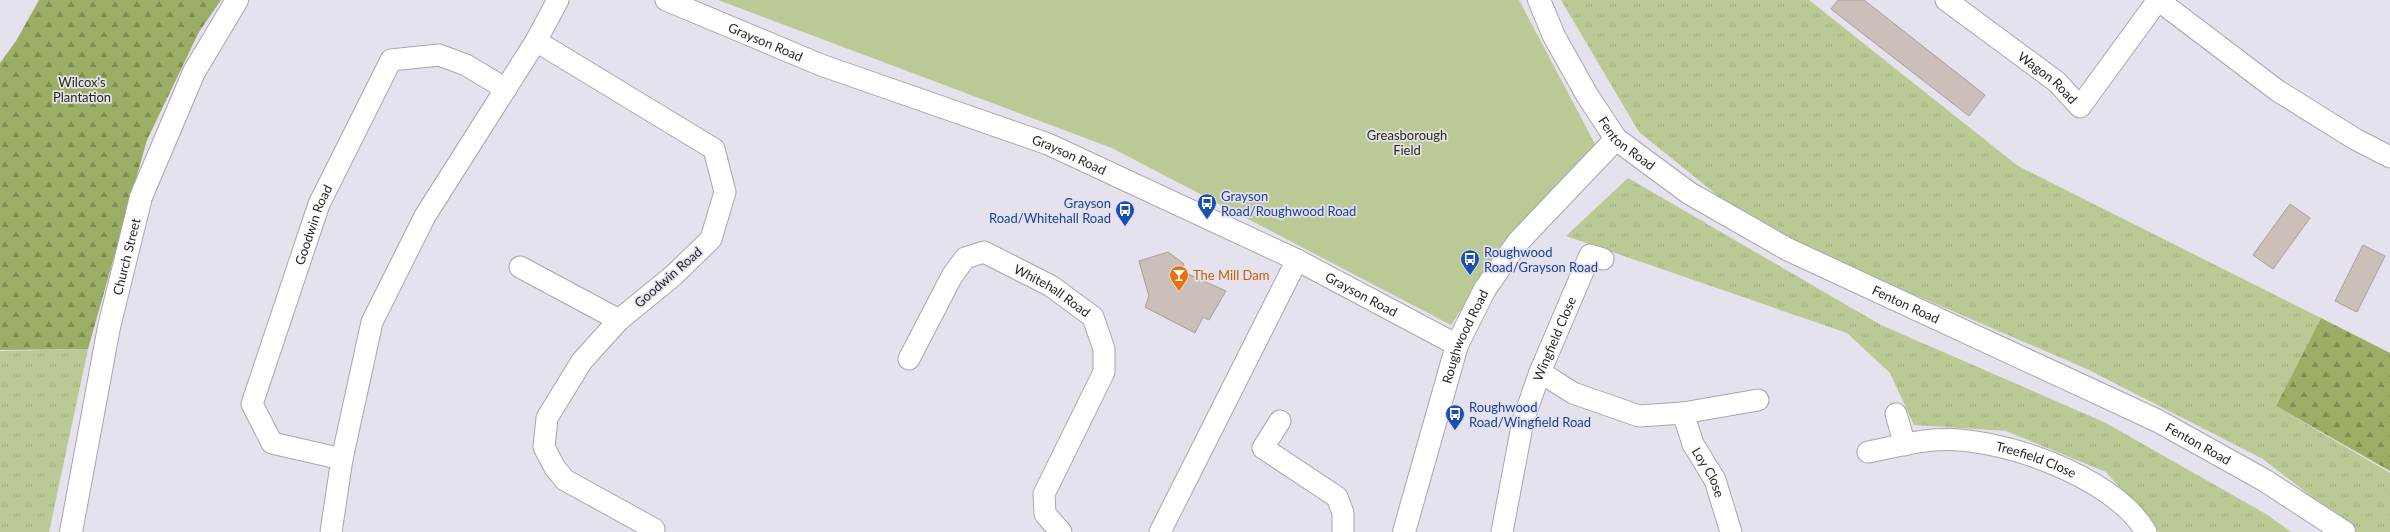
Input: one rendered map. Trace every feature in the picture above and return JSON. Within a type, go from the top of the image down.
[{"type":"street","name":"Church Street","points":[[71,532],[109,327],[141,197],[194,72],[237,0]]},
{"type":"street","points":[[331,532],[342,459],[372,322],[425,216],[536,41],[558,0]]},
{"type":"street","name":"Grayson Road","points":[[666,0],[821,65],[1048,144],[1297,260],[1458,345]]},
{"type":"street","name":"Fenton Road","points":[[1539,0],[1554,36],[1587,95],[1616,139],[1689,192],[1786,249],[2158,421],[2264,480],[2344,532]]},
{"type":"street","name":"Wagon Road","points":[[1946,0],[2057,82],[2080,107],[2158,0],[2278,90],[2355,139],[2390,157]]},
{"type":"street","name":"Goodwin Road","points":[[536,41],[714,149],[725,192],[711,239],[674,275],[619,320],[582,361],[547,418],[544,447],[555,468],[565,480],[654,529],[653,532]]},
{"type":"street","name":"Goodwin Road","points":[[342,459],[272,442],[252,404],[319,204],[391,60],[439,55],[466,65],[506,89]]},
{"type":"street","name":"Roughwood Road","points":[[1404,532],[1458,345],[1485,289],[1518,242],[1616,139]]},
{"type":"street","name":"Whitehall Road","points":[[909,359],[956,270],[965,258],[984,252],[1051,286],[1093,317],[1104,349],[1104,372],[1044,494],[1045,514],[1061,532]]},
{"type":"street","name":"Wingfield Close","points":[[1502,532],[1523,421],[1540,372],[1590,255],[1602,259]]},
{"type":"street","points":[[1160,532],[1297,260]]},
{"type":"street","points":[[520,267],[619,320]]},
{"type":"street","points":[[1540,372],[1573,393],[1639,416],[1683,414],[1758,400]]},
{"type":"street","name":"Loy Close","points":[[1683,414],[1693,444],[1715,480],[1731,532]]},
{"type":"street","points":[[1896,414],[1905,445]]},
{"type":"street","points":[[1280,421],[1263,448],[1337,497],[1343,513],[1343,532]]},
{"type":"street","name":"Treefield Close","points":[[1868,452],[1934,440],[1978,442],[2033,456],[2074,472],[2111,495],[2141,523],[2146,532]]},
{"type":"green space","name":"Wilcox's Plantation","points":[[39,0],[221,0],[199,32],[147,140],[88,349],[0,350],[0,63],[16,41]]},
{"type":"green space","name":"Greasborough Field","points":[[718,0],[1519,0],[1596,146],[1498,254],[1451,325],[1112,148]]},
{"type":"green space","points":[[1561,0],[1809,0],[2018,166],[2321,318],[2276,406],[2390,473],[2390,532],[2357,532],[2263,459],[2087,369],[1813,251],[1722,199],[1639,132]]},
{"type":"green space","points":[[1628,178],[1881,325],[2104,422],[2266,514],[2291,532],[2159,532],[2106,472],[2006,431],[1914,425],[1890,373],[1847,333],[1566,236]]},
{"type":"green space","points":[[2321,318],[2390,353],[2390,471],[2276,406]]},
{"type":"green space","points":[[88,349],[49,532],[0,532],[0,351]]},
{"type":"building","points":[[1838,0],[1864,0],[1985,95],[1969,116],[1831,9]]},
{"type":"building","points":[[2290,204],[2310,218],[2273,269],[2253,255]]},
{"type":"building","points":[[2363,245],[2385,256],[2357,312],[2335,301]]},
{"type":"building","points":[[1168,252],[1184,264],[1181,271],[1226,291],[1209,320],[1203,317],[1195,333],[1145,307],[1149,296],[1139,261]]},
{"type":"place","name":"Grayson Road/Roughwood Road","points":[[1207,220]]},
{"type":"place","name":"Grayson Road/Whitehall Road","points":[[1125,227]]},
{"type":"place","name":"Roughwood Road/Grayson Road","points":[[1470,276]]},
{"type":"place","name":"The Mill Dam","points":[[1179,292]]},
{"type":"place","name":"Roughwood Road/Wingfield Road","points":[[1455,431]]}]
